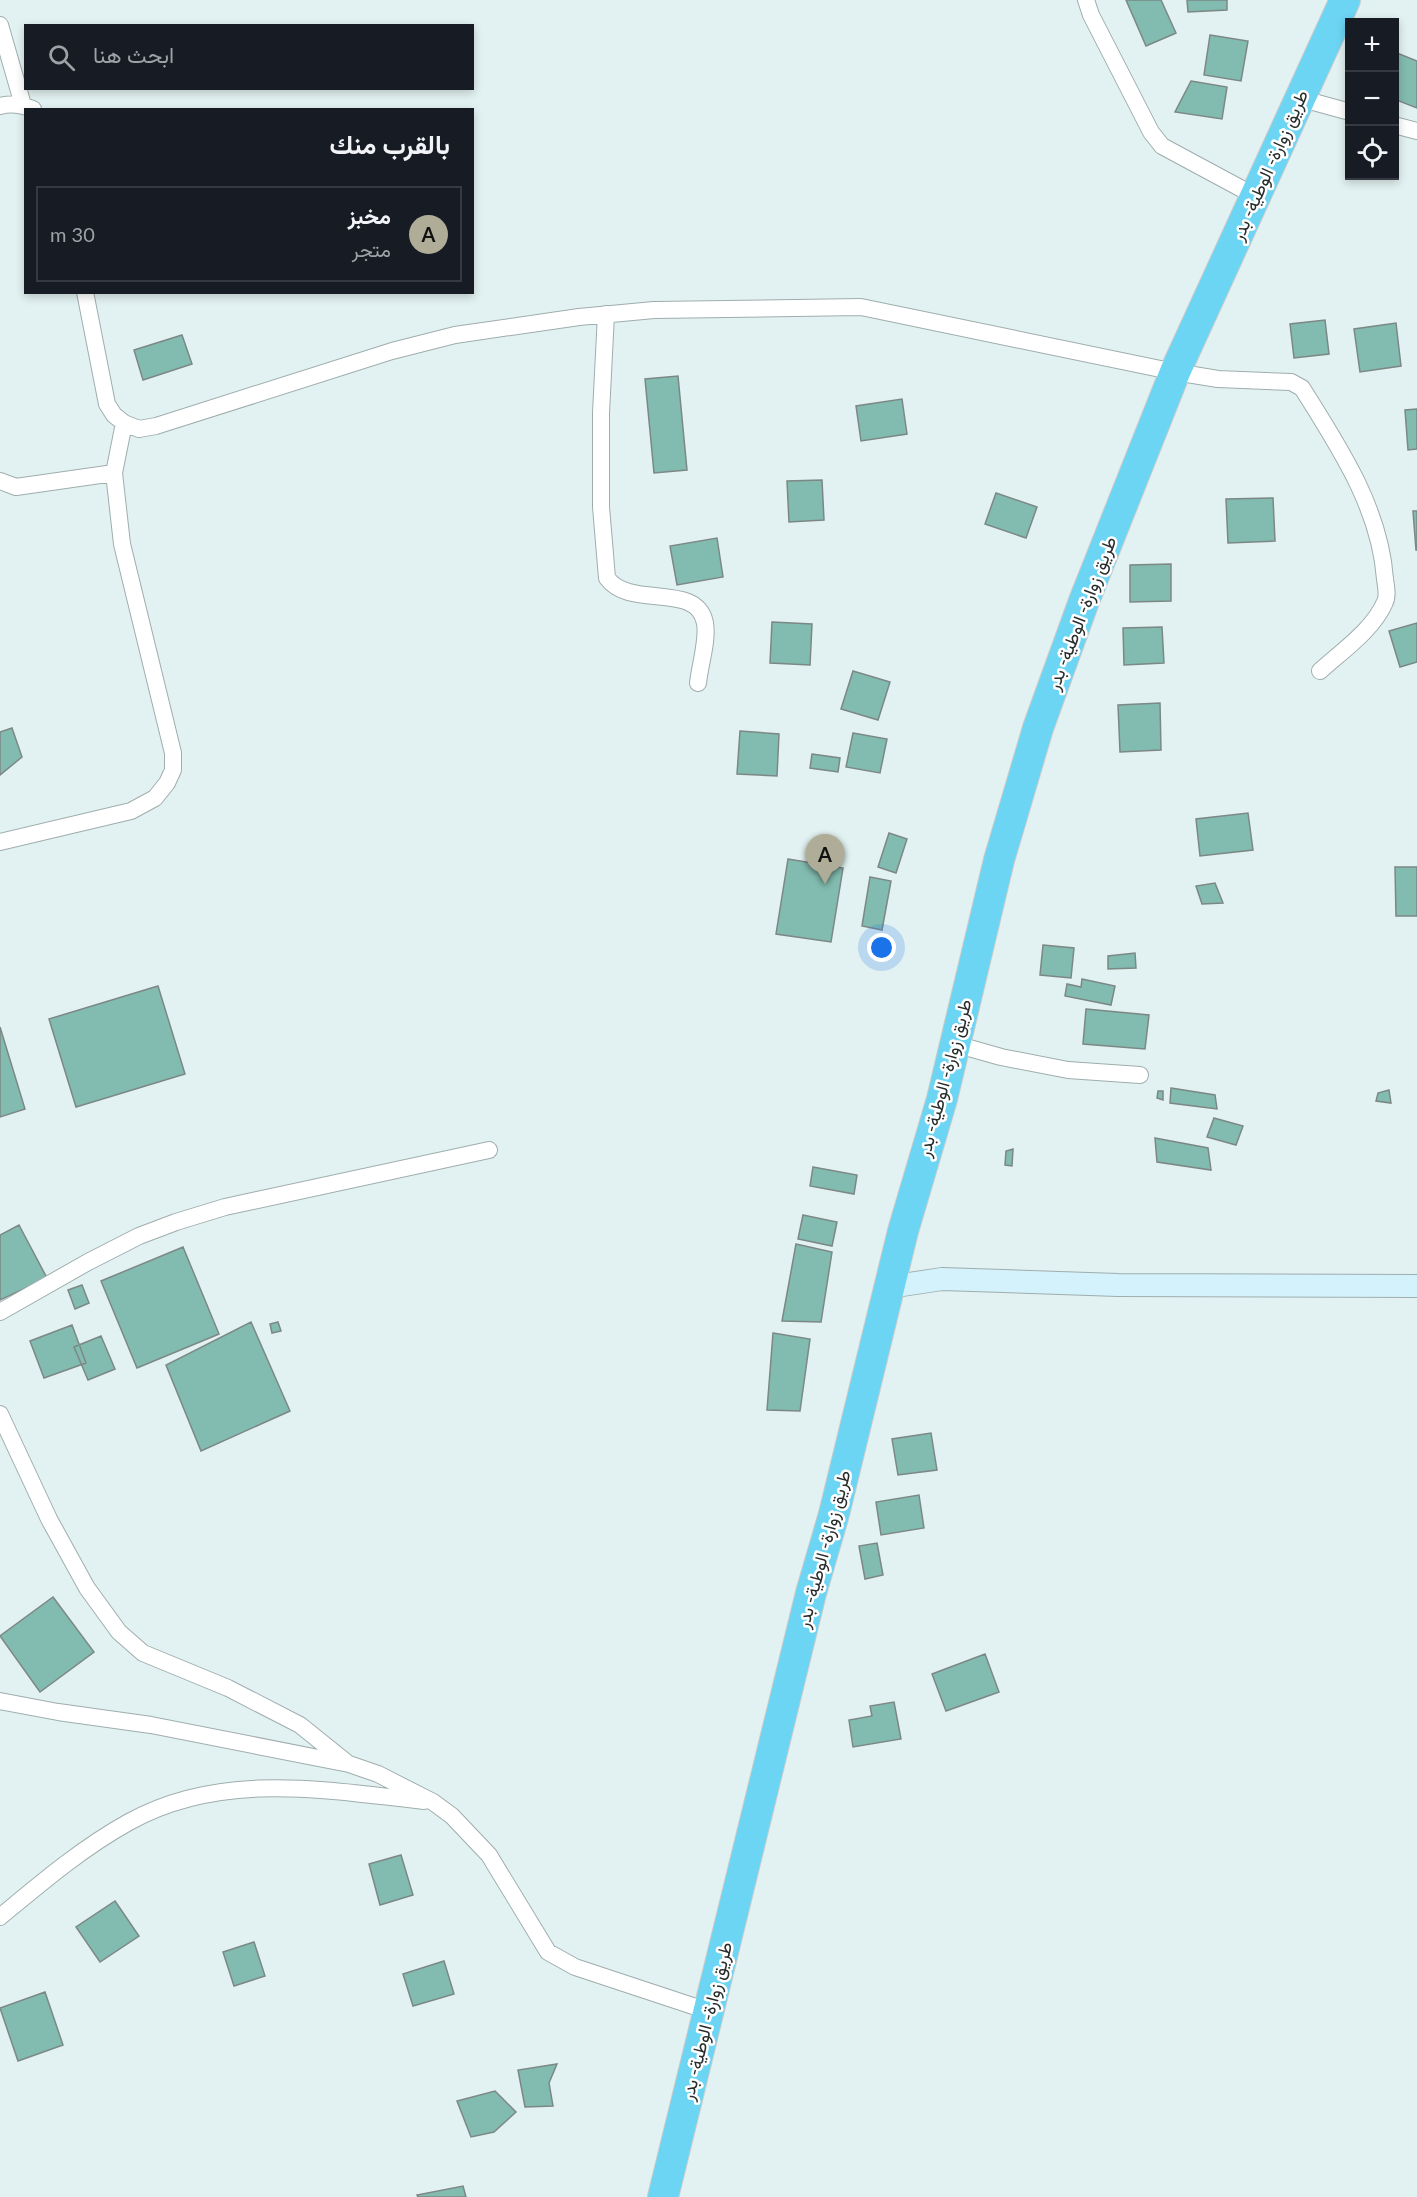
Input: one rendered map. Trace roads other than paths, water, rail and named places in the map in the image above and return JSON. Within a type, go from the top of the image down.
[{"type":"highway","name":"طريق زوارة- الوطية- بدر","points":[[663,2197],[811,1593],[836,1503],[889,1287],[955,1044],[999,860],[1038,728],[1088,590],[1174,372],[1345,0]]},
{"type":"street","points":[[1086,0],[1091,15],[1151,132],[1162,146],[1255,196]]},
{"type":"street","points":[[0,25],[28,107],[9,104],[0,106]]},
{"type":"street","points":[[1299,98],[1345,111]]},
{"type":"street","points":[[1399,125],[1417,131]]},
{"type":"street","points":[[85,294],[107,404],[114,415],[124,423],[139,429],[156,426],[392,351],[455,335],[606,314],[654,310],[861,307],[1174,372],[1218,378],[1291,382],[1302,388],[1342,452],[1373,518],[1384,561],[1387,600],[1372,623],[1320,672]]},
{"type":"street","points":[[606,314],[601,413],[602,507],[607,578],[614,587],[623,592],[680,600],[696,606],[705,622],[698,683]]},
{"type":"street","points":[[0,842],[131,811],[155,798],[167,783],[173,770],[173,753],[122,544],[114,473],[124,423]]},
{"type":"street","points":[[0,481],[16,487],[114,473]]},
{"type":"street","points":[[955,1044],[1001,1057],[1068,1070],[1140,1076]]},
{"type":"street","points":[[0,1312],[88,1262],[140,1236],[176,1222],[225,1207],[489,1150]]},
{"type":"street","points":[[889,1287],[942,1279],[1118,1285],[1417,1286]]},
{"type":"street","points":[[0,1414],[50,1519],[87,1588],[119,1632],[143,1653],[228,1688],[300,1725],[349,1764]]},
{"type":"street","points":[[0,1701],[151,1725],[349,1764],[378,1774],[433,1802],[452,1816],[489,1855],[548,1952],[575,1967],[708,2011]]},
{"type":"street","points":[[0,1917],[81,1853],[130,1822],[175,1802],[221,1791],[266,1788],[314,1789],[433,1802]]},
{"type":"place","name":"مخبز","points":[[825,884]]}]
